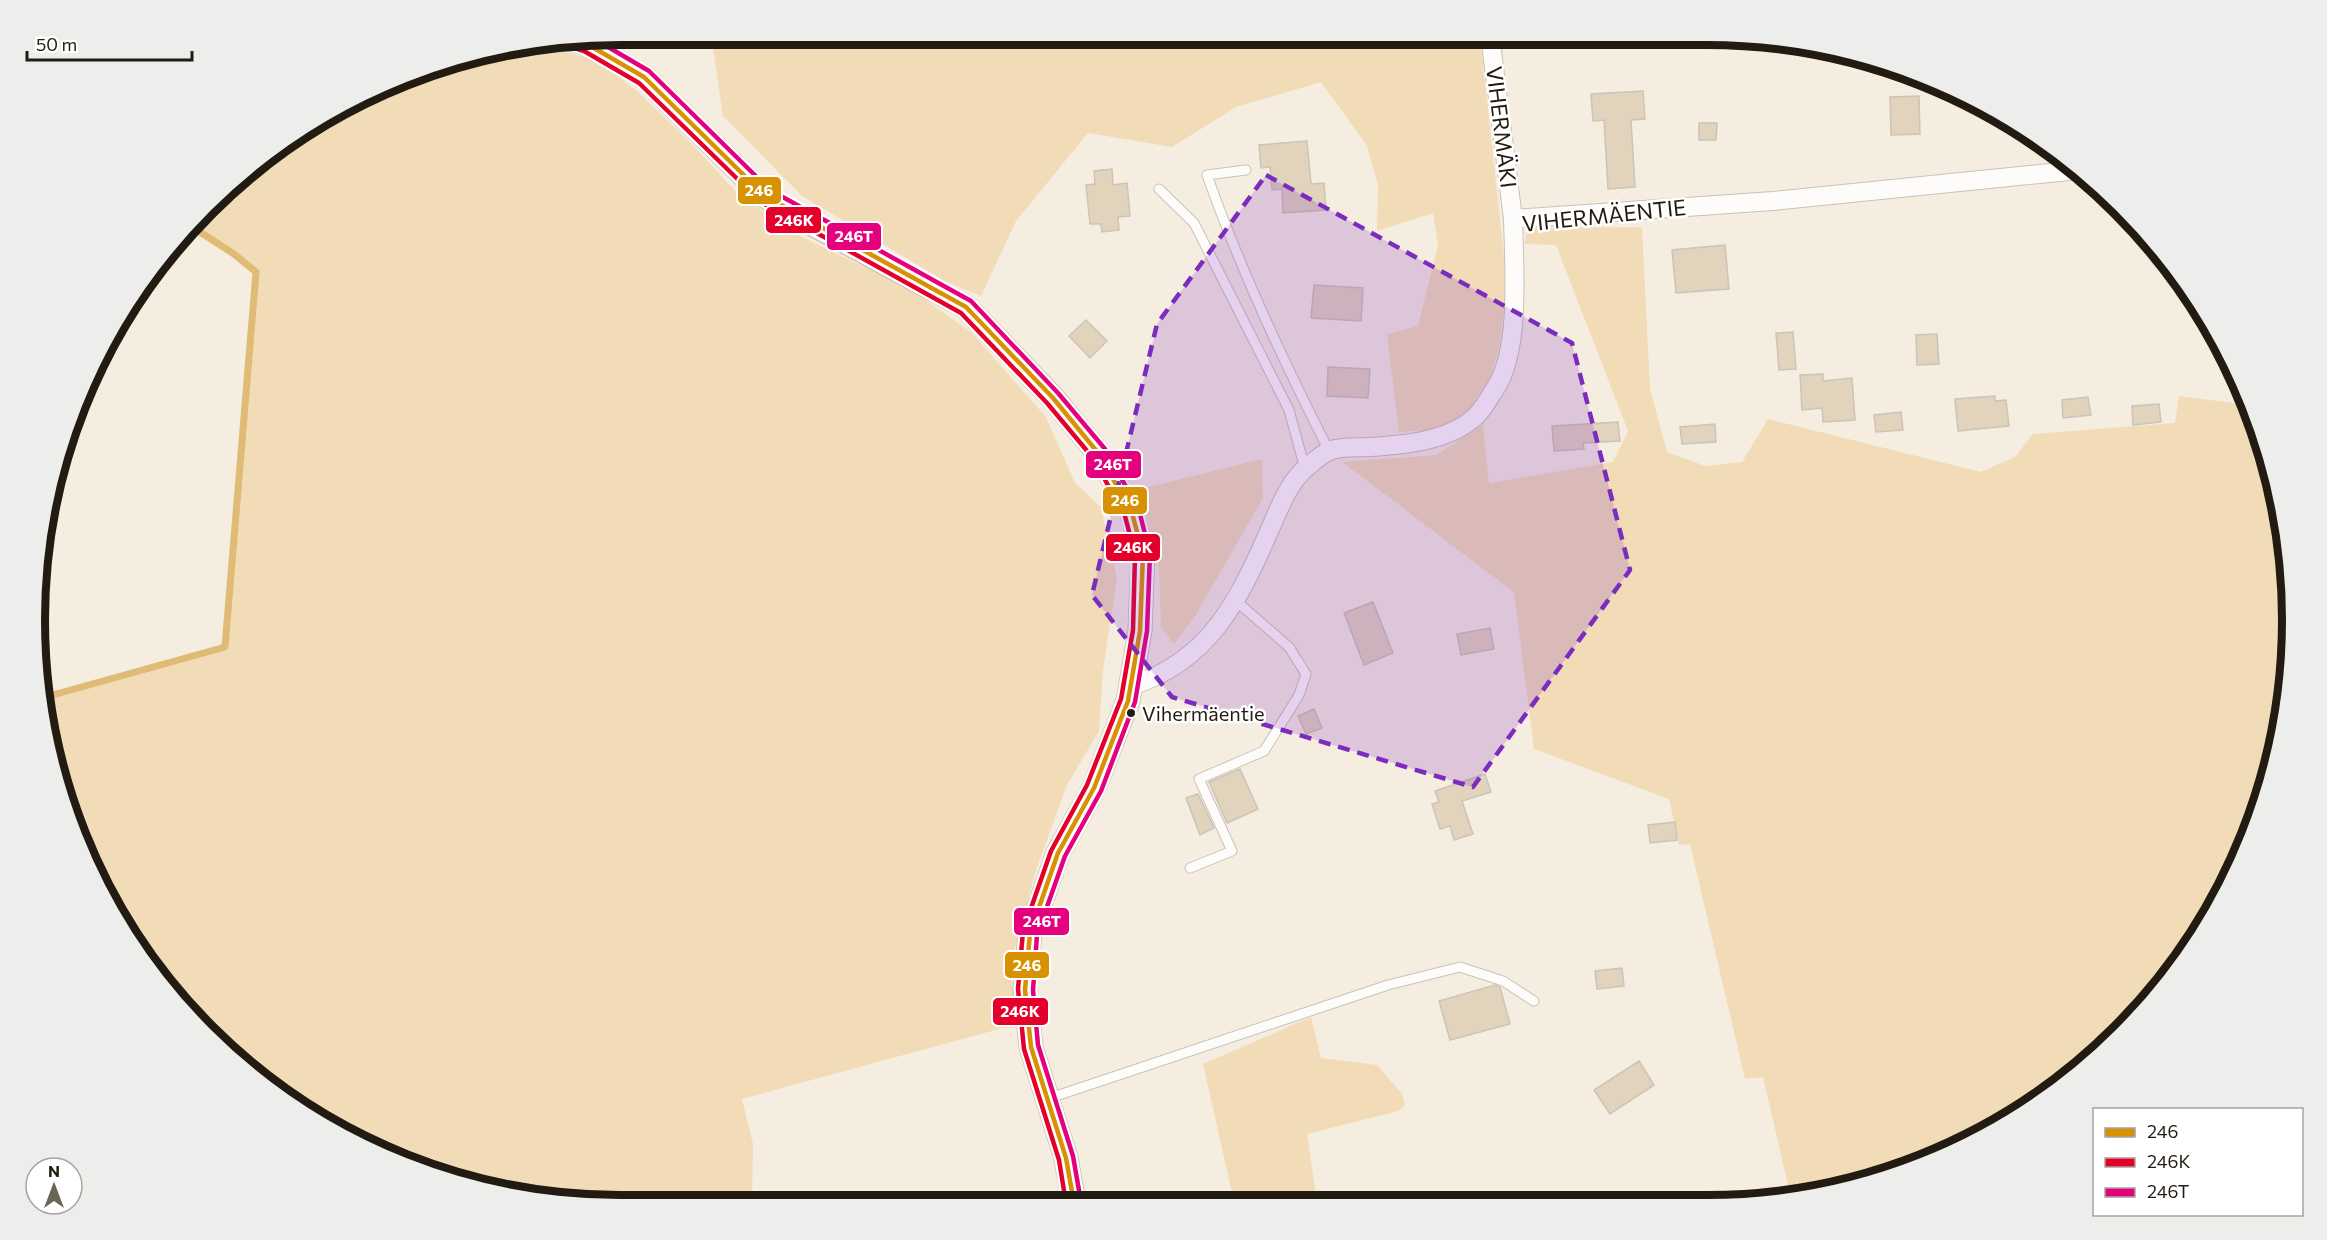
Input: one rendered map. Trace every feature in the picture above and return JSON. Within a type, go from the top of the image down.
[{"type":"street","name":"VIHERMÄKI","points":[[1491,45],[1513,219]]},
{"type":"street","points":[[590,46],[644,78],[669,99],[765,196],[966,307],[1053,398],[1100,454],[1132,513],[1143,555],[1140,631],[1128,701],[1094,788],[1058,853],[1030,933],[1025,990],[1031,1047],[1050,1098],[1066,1158],[1073,1195]]},
{"type":"street","name":"VIHERMÄENTIE","points":[[1329,451],[1395,446],[1446,435],[1476,416],[1497,386],[1508,357],[1515,295],[1513,219],[1773,201],[2066,171]]},
{"type":"street","points":[[1131,686],[1169,670],[1192,653],[1219,627],[1236,601],[1289,487],[1305,469],[1329,451]]},
{"type":"lane","points":[[1246,170],[1207,175],[1232,246],[1269,332],[1329,451]]},
{"type":"lane","points":[[1159,189],[1194,223],[1289,410],[1305,469]]},
{"type":"lane","points":[[1190,868],[1232,851],[1199,779],[1264,751],[1299,695],[1306,674],[1290,647],[1236,601]]},
{"type":"lane","points":[[1050,1098],[1388,985],[1460,967],[1503,981],[1534,1001]]},
{"type":"highlighted area","points":[[1266,175],[1572,343],[1630,570],[1473,787],[1172,697],[1092,595],[1157,324]]},
{"type":"shaded area","points":[[712,45],[1481,45],[1507,284],[1499,349],[1490,378],[1470,409],[1444,429],[1399,432],[1387,334],[1418,326],[1438,245],[1433,213],[1377,231],[1378,185],[1367,146],[1321,82],[1236,107],[1172,147],[1088,133],[1016,221],[981,296],[945,281],[802,196],[723,116]]},
{"type":"shaded area","points":[[553,49],[595,60],[637,91],[688,140],[739,195],[796,234],[910,289],[971,332],[1046,417],[1075,483],[1101,507],[1117,579],[1103,670],[1099,731],[1067,785],[1036,870],[1011,963],[1015,1028],[1003,1028],[742,1099],[753,1144],[752,1195],[620,1195],[582,1194],[508,1184],[435,1164],[400,1151],[332,1118],[301,1098],[270,1076],[213,1027],[164,970],[122,908],[104,874],[76,805],[65,769],[50,696],[225,647],[256,272],[234,254],[195,233],[213,213],[270,164],[332,122],[366,104],[435,76],[508,56]]},
{"type":"shaded area","points":[[1642,227],[1650,389],[1667,452],[1705,466],[1742,462],[1768,419],[1981,472],[2015,457],[2033,434],[2175,423],[2179,396],[2239,404],[2262,471],[2271,508],[2281,582],[2282,620],[2281,658],[2271,732],[2251,805],[2238,840],[2205,908],[2185,939],[2163,970],[2114,1027],[2057,1076],[1994,1118],[1961,1136],[1892,1164],[1819,1184],[1789,1189],[1763,1077],[1745,1079],[1690,844],[1679,845],[1669,799],[1534,749],[1514,592],[1342,462],[1436,455],[1483,425],[1489,483],[1613,462],[1628,431],[1556,245],[1525,244],[1527,228]]},
{"type":"shaded area","points":[[1262,459],[1263,498],[1194,618],[1174,644],[1161,628],[1159,570],[1141,489]]},
{"type":"shaded area","points":[[1311,1017],[1321,1058],[1377,1065],[1402,1094],[1405,1105],[1398,1111],[1307,1134],[1316,1195],[1232,1195],[1203,1064]]},
{"type":"building","points":[[1643,91],[1645,119],[1631,120],[1635,187],[1608,189],[1604,120],[1593,121],[1591,94]]},
{"type":"building","points":[[1919,96],[1920,134],[1891,135],[1890,97]]},
{"type":"building","points":[[1699,123],[1717,123],[1716,140],[1699,140]]},
{"type":"building","points":[[1307,141],[1311,184],[1324,183],[1326,210],[1283,213],[1282,189],[1272,190],[1270,167],[1261,168],[1259,145]]},
{"type":"building","points":[[1112,169],[1113,185],[1127,183],[1130,216],[1118,217],[1119,230],[1102,232],[1101,224],[1090,224],[1086,185],[1095,184],[1094,171]]},
{"type":"building","points":[[1725,245],[1729,289],[1676,293],[1672,250]]},
{"type":"building","points":[[1314,285],[1363,288],[1361,321],[1311,318]]},
{"type":"building","points":[[1086,320],[1107,341],[1090,358],[1069,336]]},
{"type":"building","points":[[1793,332],[1796,369],[1779,370],[1776,333]]},
{"type":"building","points":[[1937,334],[1939,364],[1917,365],[1916,335]]},
{"type":"building","points":[[1328,367],[1370,369],[1368,398],[1327,396]]},
{"type":"building","points":[[1823,374],[1823,381],[1852,378],[1855,420],[1823,422],[1822,408],[1802,410],[1800,375]]},
{"type":"building","points":[[1995,396],[1995,401],[2006,400],[2009,426],[1958,431],[1955,399]]},
{"type":"building","points":[[2088,397],[2091,415],[2063,418],[2062,400]]},
{"type":"building","points":[[2159,404],[2161,422],[2133,425],[2132,406]]},
{"type":"building","points":[[1901,412],[1903,430],[1876,432],[1874,415]]},
{"type":"building","points":[[1618,422],[1620,441],[1583,443],[1584,449],[1554,451],[1552,426]]},
{"type":"building","points":[[1715,424],[1716,442],[1682,444],[1680,427]]},
{"type":"building","points":[[1373,602],[1393,653],[1364,665],[1344,613]]},
{"type":"building","points":[[1490,628],[1494,649],[1461,655],[1457,634]]},
{"type":"building","points":[[1314,709],[1322,728],[1306,734],[1298,716]]},
{"type":"building","points":[[1240,769],[1258,809],[1227,823],[1209,782]]},
{"type":"building","points":[[1485,774],[1491,792],[1462,801],[1473,834],[1454,840],[1450,826],[1440,829],[1432,804],[1439,802],[1435,791]]},
{"type":"building","points":[[1198,794],[1214,828],[1200,835],[1186,798]]},
{"type":"building","points":[[1675,822],[1677,840],[1650,843],[1648,825]]},
{"type":"building","points":[[1622,968],[1624,986],[1597,989],[1595,971]]},
{"type":"building","points":[[1495,985],[1500,987],[1510,1024],[1450,1040],[1439,1001]]},
{"type":"building","points":[[1639,1061],[1654,1085],[1610,1114],[1594,1090]]},
{"type":"waterway","points":[[50,696],[225,647],[256,272],[234,254],[197,230]]},
{"type":"transit line","name":"246T","points":[[605,45],[649,71],[770,190],[971,301],[1058,393],[1105,449],[1139,510],[1150,554],[1147,631],[1135,702],[1101,791],[1065,856],[1037,935],[1033,990],[1038,1045],[1073,1156],[1080,1195]]},
{"type":"transit line","name":"246","points":[[590,46],[644,77],[765,196],[966,307],[1053,398],[1099,454],[1132,513],[1143,554],[1140,631],[1128,701],[1094,788],[1058,853],[1030,933],[1025,990],[1031,1047],[1066,1158],[1073,1195]]},
{"type":"transit line","name":"246K","points":[[572,47],[584,51],[639,83],[761,202],[961,313],[1047,403],[1093,458],[1125,516],[1135,555],[1133,630],[1121,699],[1087,785],[1051,851],[1023,931],[1018,989],[1024,1049],[1059,1160],[1065,1195]]},
{"type":"place","name":"Vihermäentie","points":[[1131,713]]}]
